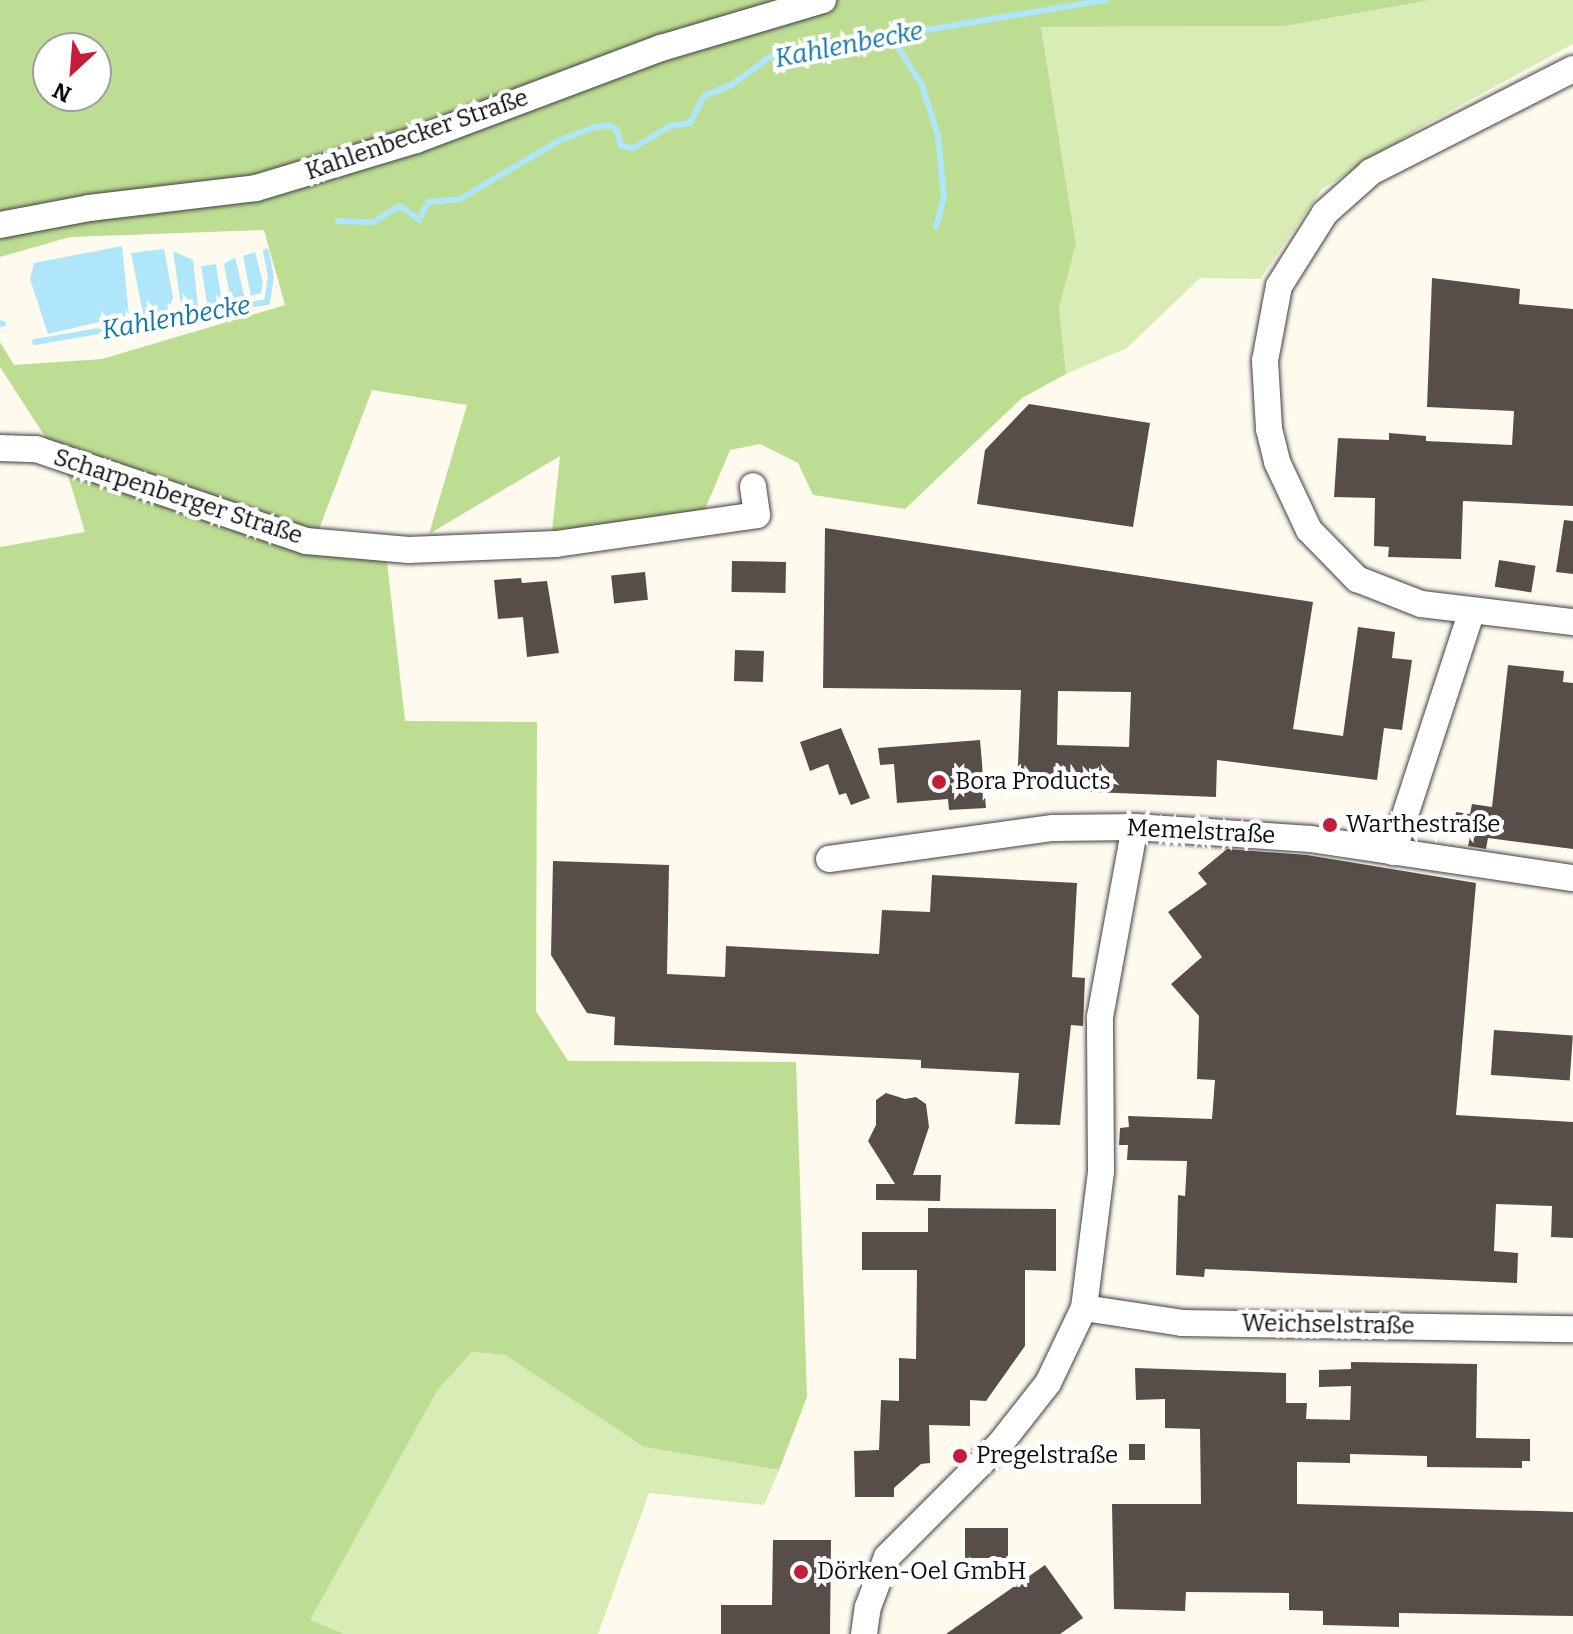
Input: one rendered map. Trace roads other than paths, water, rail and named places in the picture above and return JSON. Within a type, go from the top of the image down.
[{"type":"street","name":"Kahlenbecker Straße","points":[[0,225],[256,188],[416,140],[661,48],[823,0]]},
{"type":"street","points":[[1573,69],[1371,172],[1325,213],[1293,258],[1271,323],[1265,361],[1269,429],[1277,462],[1309,530],[1357,579],[1391,596],[1472,611],[1573,622]]},
{"type":"street","name":"Scharpenberger Straße","points":[[0,448],[36,449],[306,541],[409,550],[556,544],[757,515],[753,486]]},
{"type":"street","points":[[1393,852],[1472,611]]},
{"type":"street","points":[[864,1634],[868,1607],[887,1557],[1000,1444],[1048,1383],[1084,1308],[1100,1194],[1100,1017],[1135,827]]},
{"type":"street","name":"Memelstraße","points":[[829,859],[1053,828],[1135,827],[1311,839],[1573,878]]},
{"type":"street","name":"Weichselstraße","points":[[1084,1308],[1182,1323],[1573,1329]]},
{"type":"water","points":[[122,246],[129,315],[48,334],[30,279],[34,263]]},
{"type":"water","points":[[164,249],[173,297],[169,310],[143,314],[131,253]]},
{"type":"water","points":[[173,251],[193,260],[198,307],[181,305]]},
{"type":"water","points":[[255,252],[263,283],[261,293],[251,296],[243,256]]},
{"type":"water","points":[[235,257],[245,299],[231,301],[224,264]]},
{"type":"water","points":[[216,264],[222,304],[207,306],[201,266]]},
{"type":"waterway","name":"Kahlenbecke","points":[[338,221],[373,222],[400,206],[419,220],[428,202],[460,199],[560,140],[596,127],[609,125],[617,130],[621,146],[633,148],[670,126],[690,123],[704,96],[733,84],[771,56],[1106,0]]},
{"type":"waterway","points":[[891,36],[922,85],[938,136],[944,197],[936,227]]},
{"type":"waterway","name":"Kahlenbecke","points":[[35,342],[267,302],[271,277],[266,251]]},
{"type":"place","name":"Bora Products","points":[[939,782]]},
{"type":"place","name":"Warthestraße","points":[[1330,825]]},
{"type":"place","name":"Pregelstraße","points":[[960,1456]]},
{"type":"place","name":"Dörken-Oel GmbH","points":[[801,1572]]}]
